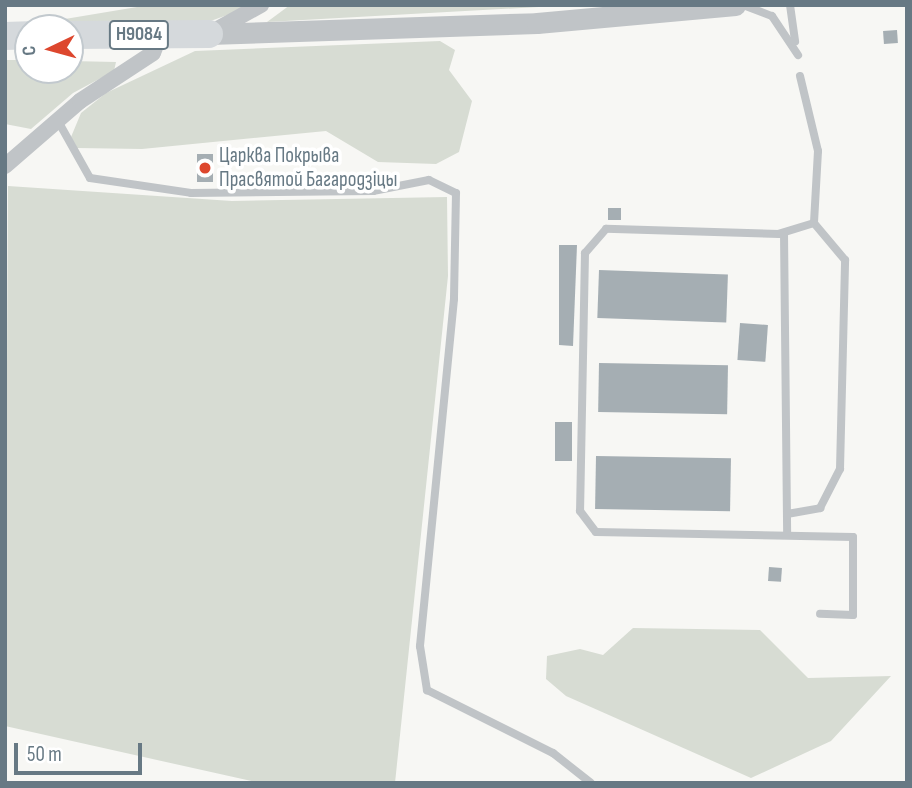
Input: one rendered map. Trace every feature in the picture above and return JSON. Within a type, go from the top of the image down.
[{"type":"highway","name":"Н9084","points":[[84,35],[209,34]]},
{"type":"street","points":[[209,34],[261,5]]},
{"type":"street","name":"Н9084","points":[[209,34],[537,23],[735,5]]},
{"type":"street","points":[[5,166],[58,121],[153,53],[160,35]]},
{"type":"lane","points":[[743,5],[772,16],[799,55],[790,5]]},
{"type":"lane","points":[[787,514],[820,508],[840,468],[845,260],[814,223],[818,150],[800,76]]},
{"type":"lane","points":[[58,121],[90,178],[191,193],[373,191],[429,180],[456,193],[454,299],[420,646],[427,690],[553,753],[591,783]]},
{"type":"lane","points":[[814,223],[784,233],[606,229],[594,239],[585,253],[580,511],[596,532],[787,531],[853,537],[853,615],[820,614]]},
{"type":"lane","points":[[784,233],[787,531]]},
{"type":"shaded area","points":[[149,5],[255,5],[194,27],[84,28],[84,16]]},
{"type":"shaded area","points":[[290,5],[574,5],[267,22]]},
{"type":"shaded area","points":[[440,41],[455,50],[449,70],[472,101],[459,152],[436,164],[378,162],[326,131],[142,149],[77,148],[71,137],[81,113],[106,93],[195,51]]},
{"type":"shaded area","points":[[5,60],[14,60],[14,84],[84,84],[84,61],[116,62],[114,71],[73,93],[31,129],[5,124]]},
{"type":"shaded area","points":[[8,186],[232,201],[447,197],[448,276],[395,783],[260,783],[5,726]]},
{"type":"shaded area","points":[[633,628],[760,630],[808,678],[891,676],[831,741],[751,778],[566,696],[546,679],[547,656],[580,649],[603,655]]},
{"type":"building","points":[[897,30],[898,43],[884,44],[883,31]]},
{"type":"building","name":"Царква Покрыва Прасвятой Багародзіцы","points":[[197,154],[213,154],[213,182],[197,182]]},
{"type":"building","points":[[608,208],[621,208],[621,220],[608,220]]},
{"type":"building","points":[[559,245],[577,245],[573,346],[559,345]]},
{"type":"building","points":[[599,270],[728,275],[726,322],[597,318]]},
{"type":"building","points":[[740,323],[768,325],[765,362],[737,360]]},
{"type":"building","points":[[599,363],[728,365],[727,414],[598,412]]},
{"type":"building","points":[[555,422],[572,422],[572,461],[555,461]]},
{"type":"building","points":[[596,456],[731,458],[730,511],[595,509]]},
{"type":"building","points":[[769,567],[782,568],[781,582],[768,581]]},
{"type":"place","name":"Царква Покрыва Прасвятой Багародзіцы","points":[[205,168]]}]
